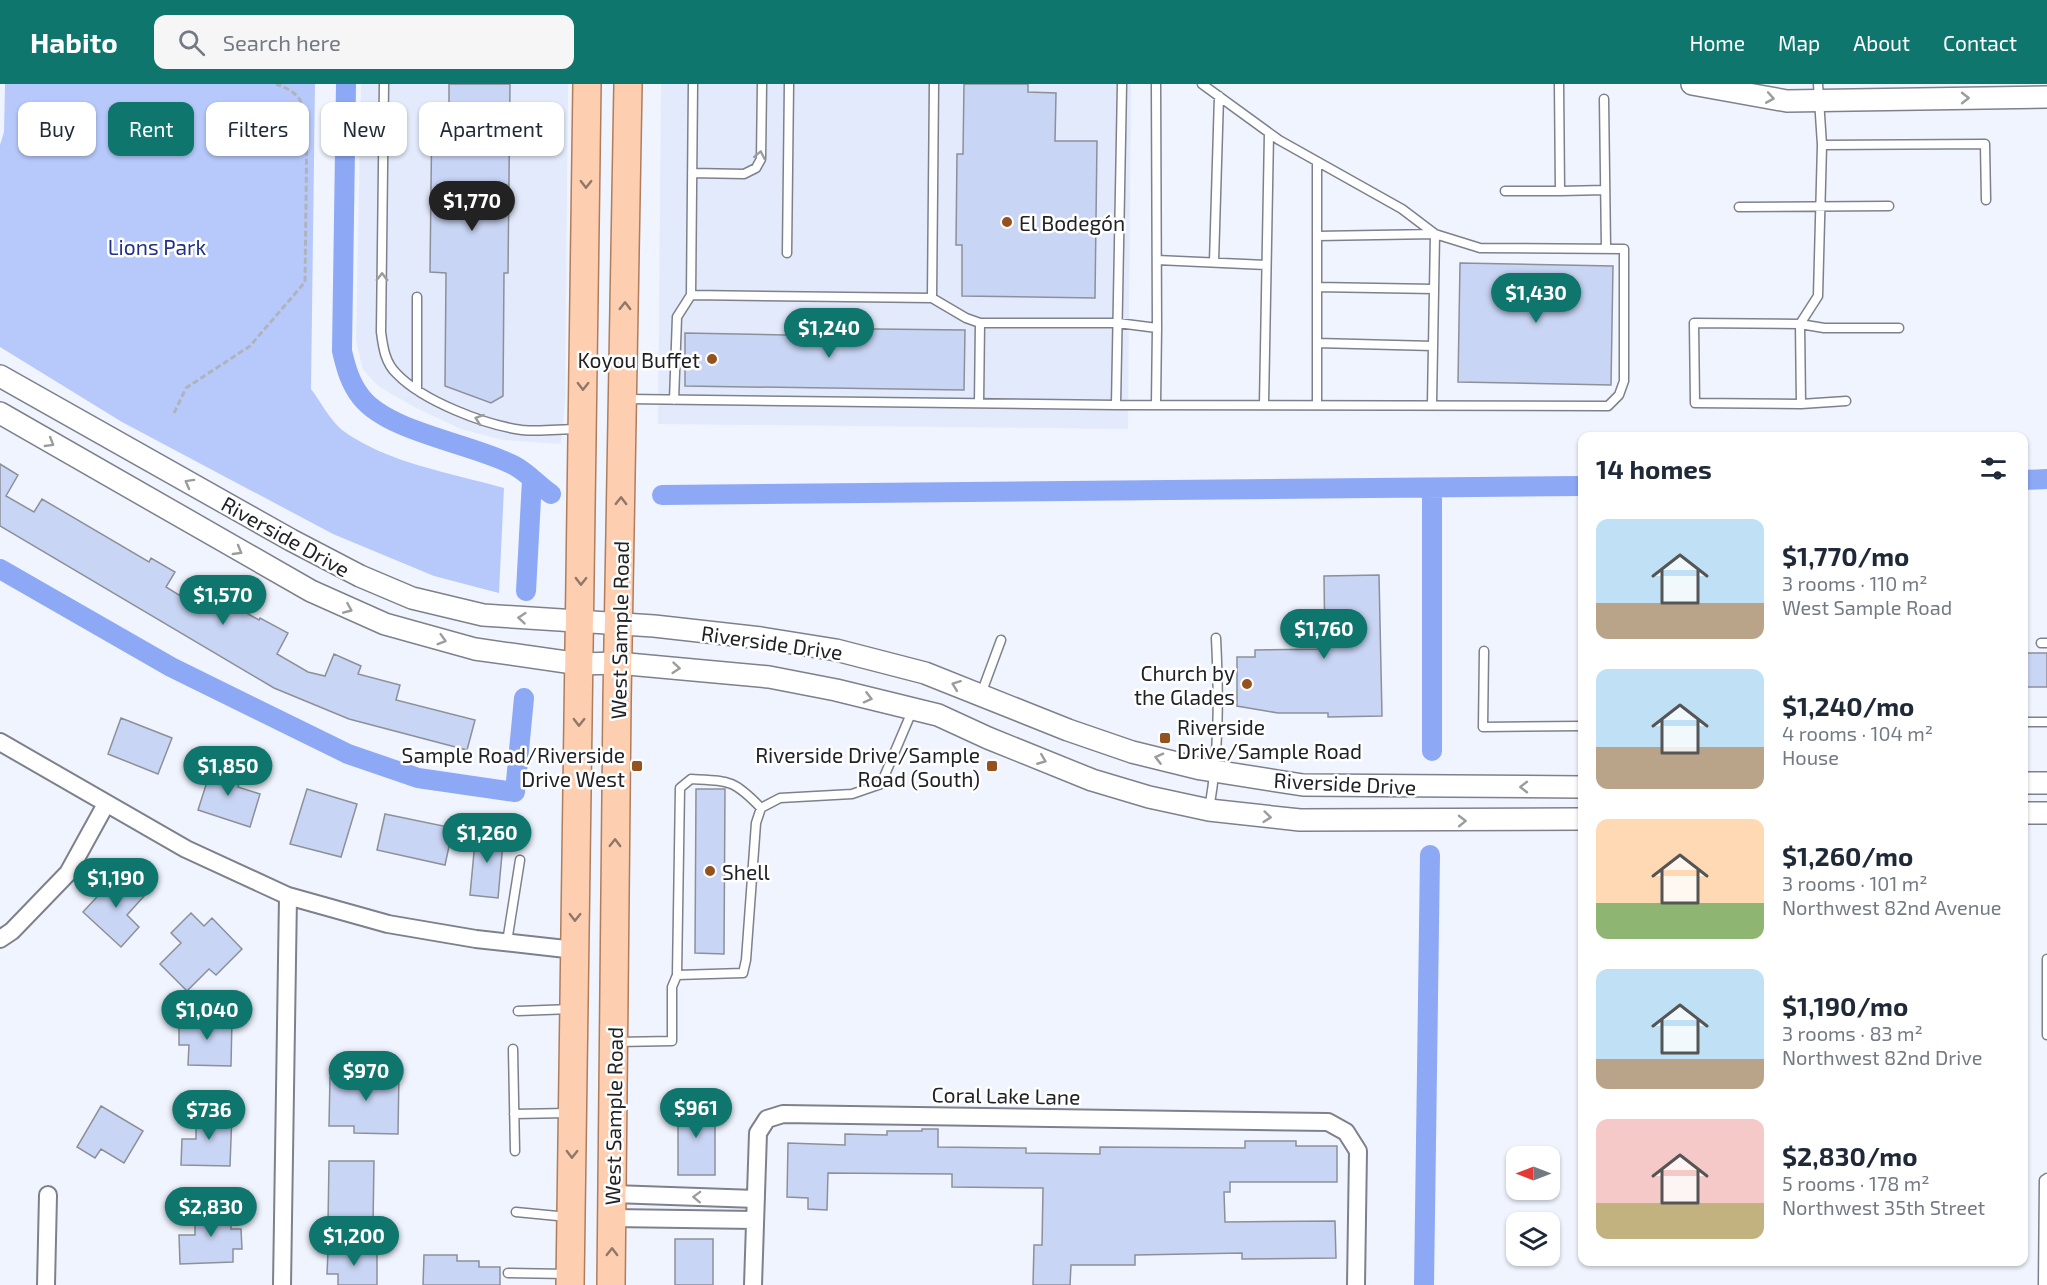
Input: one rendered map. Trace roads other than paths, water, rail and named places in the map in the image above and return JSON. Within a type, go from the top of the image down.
[{"type":"main road","name":"West Sample Road","points":[[570,1280],[587,84]]},
{"type":"main road","points":[[610,84],[610,153],[627,181]]},
{"type":"main road","name":"West Sample Road","points":[[611,1285],[617,663],[624,399],[628,84]]},
{"type":"street","points":[[1692,84],[1787,101],[1819,91],[2047,97]]},
{"type":"street","name":"Riverside Drive","points":[[0,376],[360,576],[412,598],[483,615],[580,623],[618,622],[761,638],[836,650],[925,673],[1068,730],[1132,752],[1216,771],[1303,785],[1578,787]]},
{"type":"street","name":"Riverside Drive","points":[[0,413],[276,573],[342,606],[386,624],[475,649],[580,664],[617,663],[769,677],[938,715],[1092,780],[1149,797],[1209,810],[1300,820],[1578,819]]},
{"type":"street","points":[[0,742],[186,849],[288,896],[388,924],[575,950]]},
{"type":"street","points":[[2028,783],[2047,783]]},
{"type":"street","points":[[0,939],[12,931],[68,873],[106,804]]},
{"type":"street","points":[[2028,813],[2047,813]]},
{"type":"street","points":[[282,1285],[288,896]]},
{"type":"street","name":"Coral Lake Lane","points":[[753,1285],[758,1133],[767,1119],[783,1114],[1328,1122],[1346,1132],[1358,1151],[1356,1285]]},
{"type":"street","points":[[46,1285],[48,1195]]},
{"type":"street","points":[[612,1206],[756,1199]]},
{"type":"street","points":[[612,1206],[755,1220]]},
{"type":"lane","points":[[384,84],[381,332],[385,356],[396,374],[417,390],[470,416],[524,430],[583,428]]},
{"type":"lane","points":[[674,400],[677,318],[691,295],[693,84]]},
{"type":"lane","points":[[692,173],[744,174],[756,168],[761,159],[762,84]]},
{"type":"lane","points":[[787,253],[789,84]]},
{"type":"lane","points":[[932,298],[934,84]]},
{"type":"lane","points":[[1116,405],[1122,84]]},
{"type":"lane","points":[[1156,84],[1156,404]]},
{"type":"lane","points":[[1202,84],[1269,133],[1402,209],[1435,234]]},
{"type":"lane","points":[[1559,84],[1560,191]]},
{"type":"lane","points":[[1801,404],[1800,324],[1818,296],[1822,145],[1819,91]]},
{"type":"lane","points":[[1214,262],[1219,96]]},
{"type":"lane","points":[[1604,99],[1606,248]]},
{"type":"lane","points":[[1264,404],[1269,133]]},
{"type":"lane","points":[[1822,145],[1986,144],[1986,200]]},
{"type":"lane","points":[[1317,162],[1317,404]]},
{"type":"lane","points":[[1505,191],[1605,190]]},
{"type":"lane","points":[[1739,207],[1889,206]]},
{"type":"lane","points":[[1432,404],[1435,234]]},
{"type":"lane","points":[[624,399],[1116,405],[1608,406],[1619,395],[1624,381],[1624,249],[1480,248],[1435,234],[1317,236]]},
{"type":"lane","points":[[1157,260],[1266,265]]},
{"type":"lane","points":[[1317,287],[1434,289]]},
{"type":"lane","points":[[691,295],[932,298],[966,318],[980,323],[1118,323],[1157,328]]},
{"type":"lane","points":[[417,297],[417,390]]},
{"type":"lane","points":[[979,403],[980,323]]},
{"type":"lane","points":[[1846,401],[1801,404],[1695,403],[1694,324],[1800,324],[1824,328],[1899,328]]},
{"type":"lane","points":[[1317,343],[1433,346]]},
{"type":"lane","points":[[1209,810],[1216,771],[1219,701],[1216,638]]},
{"type":"lane","points":[[981,694],[1001,640]]},
{"type":"lane","points":[[1484,651],[1483,727],[1578,726]]},
{"type":"lane","points":[[677,975],[743,973],[746,960],[756,823],[761,808],[780,798],[852,794],[881,784],[913,709]]},
{"type":"lane","points":[[2028,722],[2047,722]]},
{"type":"lane","points":[[614,1042],[672,1041],[672,987],[677,975],[680,788],[691,779],[729,781],[743,789],[761,808]]},
{"type":"lane","points":[[507,942],[520,860]]},
{"type":"lane","points":[[2047,959],[2047,1035]]},
{"type":"lane","points":[[518,1011],[574,1009]]},
{"type":"lane","points":[[513,1049],[515,1151]]},
{"type":"lane","points":[[514,1114],[573,1113]]},
{"type":"lane","points":[[2043,1285],[2044,1180],[2047,1178]]},
{"type":"lane","points":[[516,1212],[571,1217]]},
{"type":"lane","points":[[508,1273],[570,1280]]},
{"type":"waterway","points":[[346,84],[342,351],[354,386],[361,397],[374,409],[391,420],[498,458],[524,472],[551,494]]},
{"type":"waterway","points":[[2028,480],[2047,479]]},
{"type":"waterway","points":[[526,591],[532,480]]},
{"type":"waterway","points":[[662,495],[1578,486]]},
{"type":"waterway","points":[[1432,488],[1432,751]]},
{"type":"waterway","points":[[0,569],[171,667],[348,754],[418,778],[515,792],[524,698]]},
{"type":"waterway","points":[[1424,1285],[1430,855]]},
{"type":"place","name":"El Bodegón","points":[[1007,222]]},
{"type":"place","name":"Koyou Buffet","points":[[712,359]]},
{"type":"place","name":"Church by the Glades","points":[[1247,684]]},
{"type":"place","name":"Riverside Drive/Sample Road","points":[[1165,738]]},
{"type":"place","name":"Sample Road/Riverside Drive West","points":[[637,766]]},
{"type":"place","name":"Riverside Drive/Sample Road (South)","points":[[992,766]]},
{"type":"place","name":"Shell","points":[[710,871]]},
{"type":"park label","name":"Lions Park","points":[[157,246]]}]
